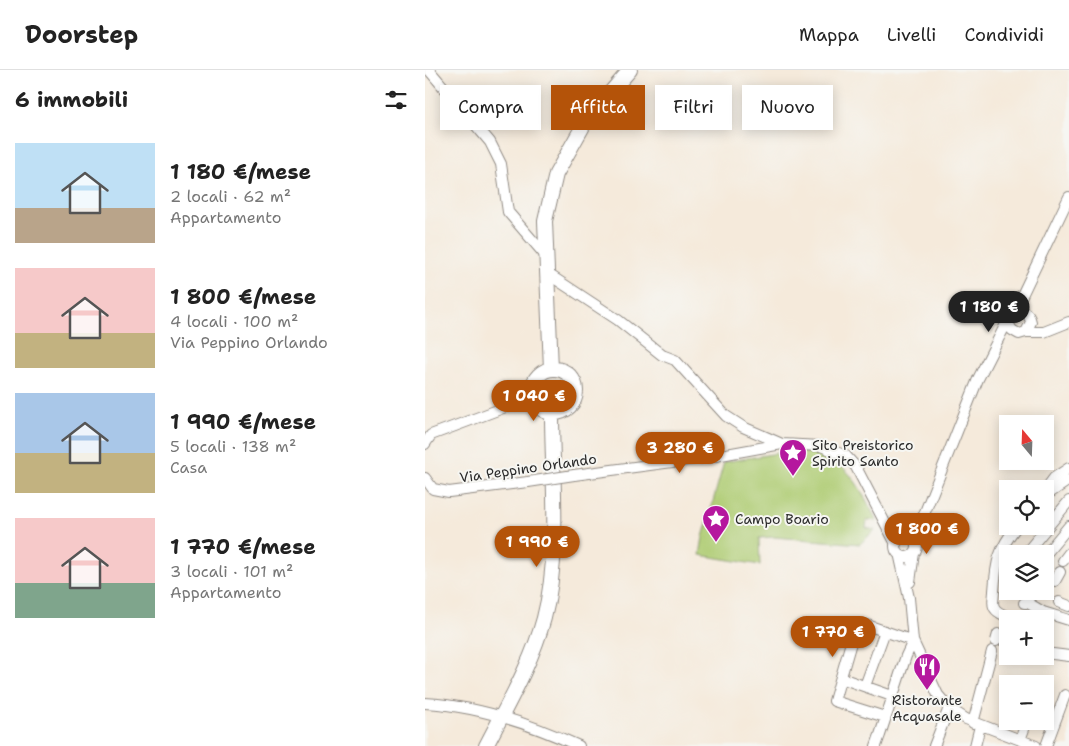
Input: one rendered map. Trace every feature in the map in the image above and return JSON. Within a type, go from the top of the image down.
[{"type":"main road","points":[[551,368],[545,221],[556,174],[587,119],[630,70]]},
{"type":"main road","points":[[551,368],[559,369],[571,377],[576,391],[571,405],[566,410],[552,414],[540,409],[532,399],[531,392],[534,379],[545,370],[551,368]]},
{"type":"main road","points":[[486,746],[528,660],[544,618],[553,535],[552,414]]},
{"type":"street","points":[[429,70],[490,142],[501,164],[508,212],[546,256]]},
{"type":"street","points":[[898,541],[921,522],[978,379],[1011,318],[1069,197]]},
{"type":"street","points":[[547,274],[618,320],[662,356],[675,360],[726,416],[743,427],[782,444]]},
{"type":"street","points":[[991,354],[1031,325],[1027,316],[1023,292]]},
{"type":"street","points":[[1011,318],[1027,316],[1050,329]]},
{"type":"street","points":[[1011,318],[1011,330],[1021,332],[1044,332],[1069,322]]},
{"type":"street","points":[[425,444],[431,435],[511,405],[531,392]]},
{"type":"street","name":"Via Peppino Orlando","points":[[425,478],[433,489],[449,492],[710,457],[782,444],[821,446],[846,456],[856,467],[898,541],[909,598],[913,641],[938,695],[949,708],[977,724],[1036,746]]},
{"type":"street","points":[[1053,480],[1069,468]]},
{"type":"street","points":[[1054,490],[1069,480]]},
{"type":"street","points":[[1032,545],[1069,501]]},
{"type":"street","name":"Via Peppino Orlando","points":[[909,598],[915,548],[921,522]]},
{"type":"street","points":[[1053,545],[1069,526]]},
{"type":"street","points":[[999,612],[994,608],[993,601],[996,563],[1010,535]]},
{"type":"street","points":[[913,538],[915,548],[905,556],[898,541],[913,538]]},
{"type":"street","points":[[1054,580],[1060,572]]},
{"type":"street","points":[[1027,600],[1026,603],[1043,612],[1069,620]]},
{"type":"street","points":[[876,746],[892,696],[913,641],[867,625],[854,632],[835,701],[885,717]]},
{"type":"street","points":[[865,686],[885,631]]},
{"type":"street","points":[[975,746],[977,724],[992,651]]},
{"type":"street","points":[[1054,654],[1069,656]]},
{"type":"street","points":[[841,678],[892,696]]},
{"type":"street","points":[[1046,746],[1065,695]]},
{"type":"street","points":[[425,703],[464,707],[532,726],[579,746]]},
{"type":"street","points":[[934,746],[949,708]]},
{"type":"street","points":[[1020,740],[1024,730]]},
{"type":"green space","points":[[811,452],[825,456],[845,469],[865,497],[877,521],[867,520],[866,528],[875,530],[860,544],[774,537],[759,538],[760,565],[700,555],[703,537],[724,462],[778,453]]},
{"type":"place","name":"Sito Preistorico Spirito Santo","points":[[793,477]]},
{"type":"place","name":"Campo Boario","points":[[716,543]]},
{"type":"place","name":"Ristorante Acquasale","points":[[927,691]]}]
